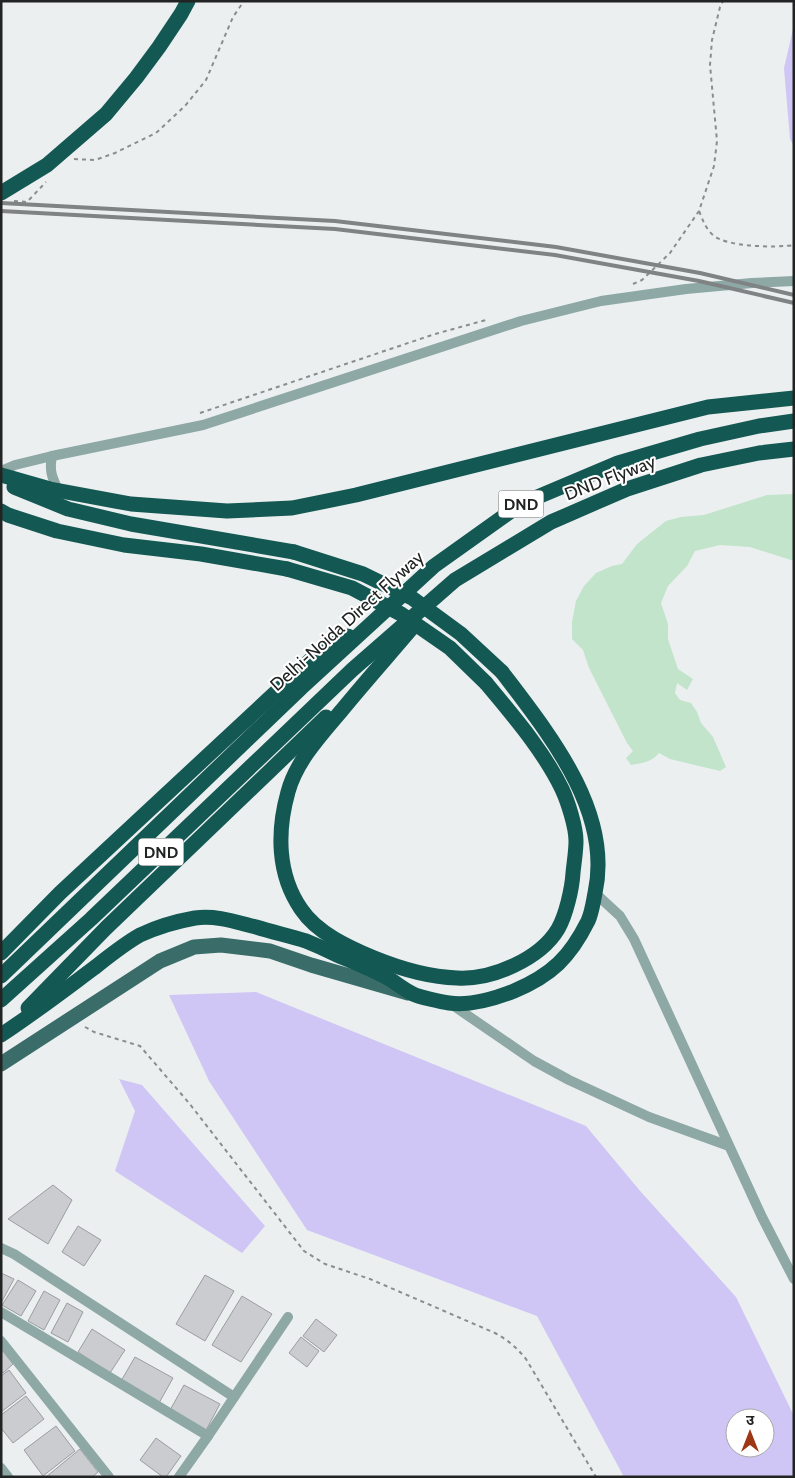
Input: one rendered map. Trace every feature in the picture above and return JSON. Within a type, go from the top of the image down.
[{"type":"highway","points":[[6,197],[106,114],[153,55],[188,1]]},
{"type":"highway","points":[[1,475],[58,490],[131,504],[227,511],[292,508],[356,495],[708,407],[794,398]]},
{"type":"highway","name":"Delhi-Noida Direct Flyway","points":[[1,976],[301,688],[434,566],[521,504],[618,463],[700,439],[759,426],[794,421]]},
{"type":"highway","name":"DND Flyway","points":[[454,580],[551,522],[626,489],[701,465],[794,448]]},
{"type":"highway","points":[[1,482],[68,509],[131,524],[294,552],[363,574],[412,598],[461,634],[502,672],[529,708],[573,777],[585,802],[592,821],[598,854],[598,878],[591,914],[578,939],[566,956],[549,972],[529,985],[500,996],[476,1002],[450,1003],[415,995],[383,975],[307,942],[235,922],[216,918],[196,918],[140,935],[1,1035]]},
{"type":"highway","points":[[1,511],[57,531],[114,543],[200,554],[287,569],[352,588],[401,614],[450,648],[486,684],[535,744],[563,790],[576,839],[572,888],[559,927],[549,941],[534,954],[513,966],[483,976],[460,978],[440,977],[399,968],[348,947],[313,924],[301,910],[292,893],[284,875],[281,853],[281,831],[288,790],[302,760],[380,665],[454,580]]},
{"type":"highway","name":"DND","points":[[1,1000],[91,919],[352,670],[454,580]]},
{"type":"highway","points":[[1,953],[60,894],[318,653],[374,622]]},
{"type":"highway","points":[[1,1035],[106,928],[380,665]]},
{"type":"main road","points":[[1,1064],[160,961],[194,947],[221,945],[270,951],[415,995]]},
{"type":"street","points":[[1,471],[52,456],[204,425],[521,321],[601,301],[686,289],[794,281]]},
{"type":"street","points":[[52,456],[50,468],[58,490]]},
{"type":"street","points":[[595,893],[620,916],[634,939],[762,1217],[794,1279]]},
{"type":"street","points":[[450,1003],[534,1061],[570,1080],[649,1117],[729,1146]]},
{"type":"street","points":[[1,1248],[14,1254],[234,1398]]},
{"type":"street","points":[[1,1312],[208,1436]]},
{"type":"street","points":[[179,1477],[288,1317]]},
{"type":"street","points":[[1,1341],[109,1477]]},
{"type":"street","points":[[1,1468],[8,1477]]},
{"type":"path","points":[[72,159],[95,160],[115,153],[156,133],[185,106],[206,80],[233,17],[244,1]]},
{"type":"path","points":[[629,286],[642,280],[670,253],[699,211],[714,166],[717,141],[710,65],[712,40],[723,1]]},
{"type":"path","points":[[6,197],[27,202],[50,178]]},
{"type":"path","points":[[699,211],[705,226],[714,236],[730,243],[783,247],[794,245]]},
{"type":"path","points":[[196,415],[435,334],[489,319]]},
{"type":"path","points":[[76,1014],[85,1027],[94,1032],[140,1046],[189,1102],[304,1252],[325,1264],[370,1279],[495,1333],[518,1348],[596,1477]]},
{"type":"green space","points":[[794,494],[794,561],[750,547],[720,545],[695,551],[687,566],[668,586],[661,603],[668,624],[668,639],[678,669],[693,679],[687,690],[677,683],[675,693],[680,700],[691,703],[701,723],[713,737],[726,767],[720,771],[670,759],[659,753],[643,763],[631,765],[626,758],[633,751],[627,743],[589,668],[583,650],[572,639],[572,622],[576,601],[584,586],[596,573],[622,564],[637,544],[666,521],[681,517],[704,515],[767,495]]},
{"type":"shaded area","points":[[794,25],[794,146],[790,139],[784,68]]},
{"type":"shaded area","points":[[256,992],[586,1126],[641,1192],[736,1297],[794,1416],[794,1477],[624,1477],[537,1316],[307,1230],[209,1081],[169,995]]},
{"type":"shaded area","points":[[119,1079],[142,1085],[265,1226],[242,1253],[115,1171],[135,1111]]},
{"type":"building","points":[[53,1185],[72,1200],[48,1244],[8,1219]]},
{"type":"building","points":[[78,1226],[101,1240],[84,1266],[62,1252]]},
{"type":"building","points":[[1,1273],[14,1279],[1,1303]]},
{"type":"building","points":[[205,1275],[234,1291],[205,1341],[176,1324]]},
{"type":"building","points":[[18,1280],[36,1291],[21,1316],[2,1305]]},
{"type":"building","points":[[44,1291],[60,1300],[44,1330],[28,1321]]},
{"type":"building","points":[[242,1296],[272,1314],[241,1362],[212,1345]]},
{"type":"building","points":[[67,1303],[83,1312],[68,1342],[51,1333]]},
{"type":"building","points":[[316,1319],[337,1335],[324,1352],[303,1336]]},
{"type":"building","points":[[92,1329],[125,1350],[110,1373],[78,1352]]},
{"type":"building","points":[[301,1337],[319,1351],[307,1367],[289,1353]]},
{"type":"building","points":[[2,1350],[13,1364],[3,1373],[1,1371]]},
{"type":"building","points":[[135,1357],[173,1378],[159,1403],[121,1381]]},
{"type":"building","points":[[9,1370],[26,1393],[1,1412],[1,1376]]},
{"type":"building","points":[[184,1385],[220,1404],[205,1432],[169,1412]]},
{"type":"building","points":[[26,1396],[44,1419],[13,1443],[1,1428],[1,1415]]},
{"type":"building","points":[[56,1426],[75,1451],[43,1476],[24,1450]]},
{"type":"building","points":[[156,1438],[181,1456],[166,1477],[163,1477],[140,1460]]},
{"type":"building","points":[[80,1449],[98,1472],[92,1477],[46,1477]]},
{"type":"railway","points":[[1,203],[335,221],[556,247],[700,273],[794,295]]},
{"type":"railway","points":[[1,211],[335,229],[555,255],[699,281],[794,303]]}]
